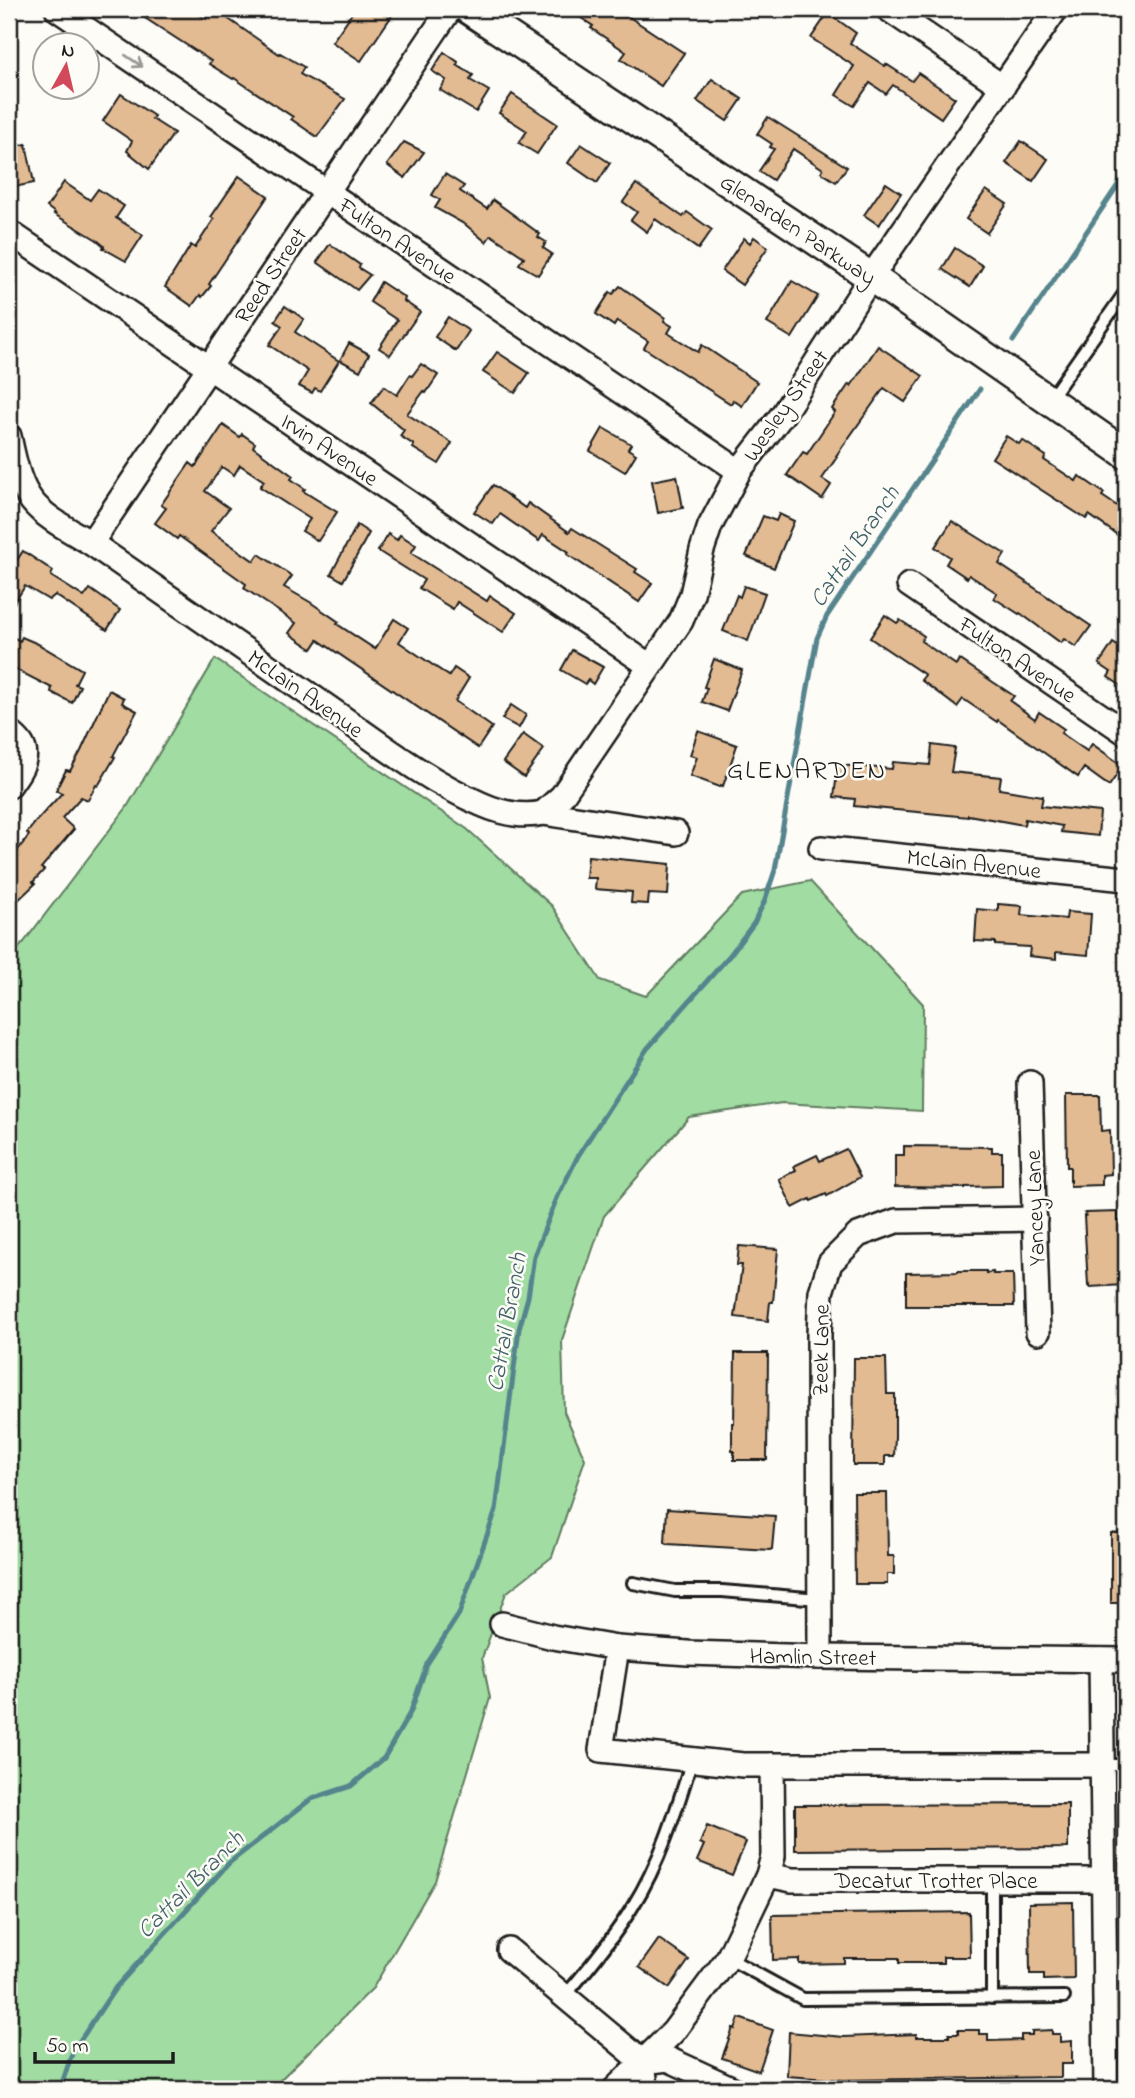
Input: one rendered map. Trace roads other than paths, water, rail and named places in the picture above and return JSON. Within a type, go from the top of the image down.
[{"type":"street","name":"Fulton Avenue","points":[[57,9],[739,471]]},
{"type":"street","name":"Reed Street","points":[[91,543],[450,9]]},
{"type":"street","name":"Glenarden Parkway","points":[[468,9],[871,277],[1126,454]]},
{"type":"street","points":[[888,9],[1003,87]]},
{"type":"street","name":"Wesley Street","points":[[543,813],[562,796],[676,630],[687,609],[710,526],[739,471],[783,414],[871,277],[1056,9]]},
{"type":"street","name":"Irvin Avenue","points":[[9,232],[650,666]]},
{"type":"street","name":"McLain Avenue","points":[[10,444],[21,485],[38,510],[91,543],[388,749],[449,788],[482,805],[513,815],[543,813],[676,833]]},
{"type":"street","name":"Fulton Avenue","points":[[909,585],[1126,733]]},
{"type":"street","points":[[9,732],[21,742],[25,752],[23,766],[9,786]]},
{"type":"street","name":"McLain Avenue","points":[[821,848],[1126,879]]},
{"type":"street","name":"Yancey Lane","points":[[1030,1083],[1038,1332]]},
{"type":"street","name":"Zeek Lane","points":[[820,1657],[819,1334],[821,1292],[830,1263],[858,1235],[896,1221],[1035,1219]]},
{"type":"street","name":"Hamlin Street","points":[[502,1624],[553,1637],[617,1648],[688,1654],[1126,1660]]},
{"type":"street","points":[[617,1648],[601,1750],[743,1765],[1102,1765]]},
{"type":"street","points":[[1101,1660],[1104,1880],[1116,1963],[1106,2089]]},
{"type":"street","points":[[615,2089],[673,2032],[728,1958],[768,1875],[773,1856],[772,1765]]},
{"type":"street","name":"Decatur Trotter Place","points":[[768,1875],[792,1880],[1104,1880]]},
{"type":"street","points":[[509,1950],[642,2062],[646,2087],[649,2089]]},
{"type":"street","points":[[642,2062],[668,2059],[733,2089]]},
{"type":"lane","points":[[1048,401],[1126,291]]},
{"type":"lane","points":[[633,1583],[675,1591],[722,1591],[819,1599]]},
{"type":"lane","points":[[564,1997],[598,1958],[634,1906],[663,1846],[692,1760]]},
{"type":"lane","points":[[1102,1765],[1126,1765]]},
{"type":"lane","points":[[992,1881],[992,1998]]},
{"type":"lane","points":[[728,1958],[803,1999],[1064,1997]]},
{"type":"waterway","name":"Cattail Branch","points":[[1013,341],[1126,173]]},
{"type":"waterway","name":"Cattail Branch","points":[[60,2089],[73,2051],[116,1987],[229,1863],[311,1799],[351,1786],[384,1758],[411,1711],[427,1664],[459,1614],[496,1510],[519,1329],[528,1297],[534,1256],[556,1200],[578,1156],[647,1049],[730,955],[754,923],[775,870],[817,638],[827,616],[980,389]]},
{"type":"district","name":"GLENARDEN","points":[[807,769]]}]
